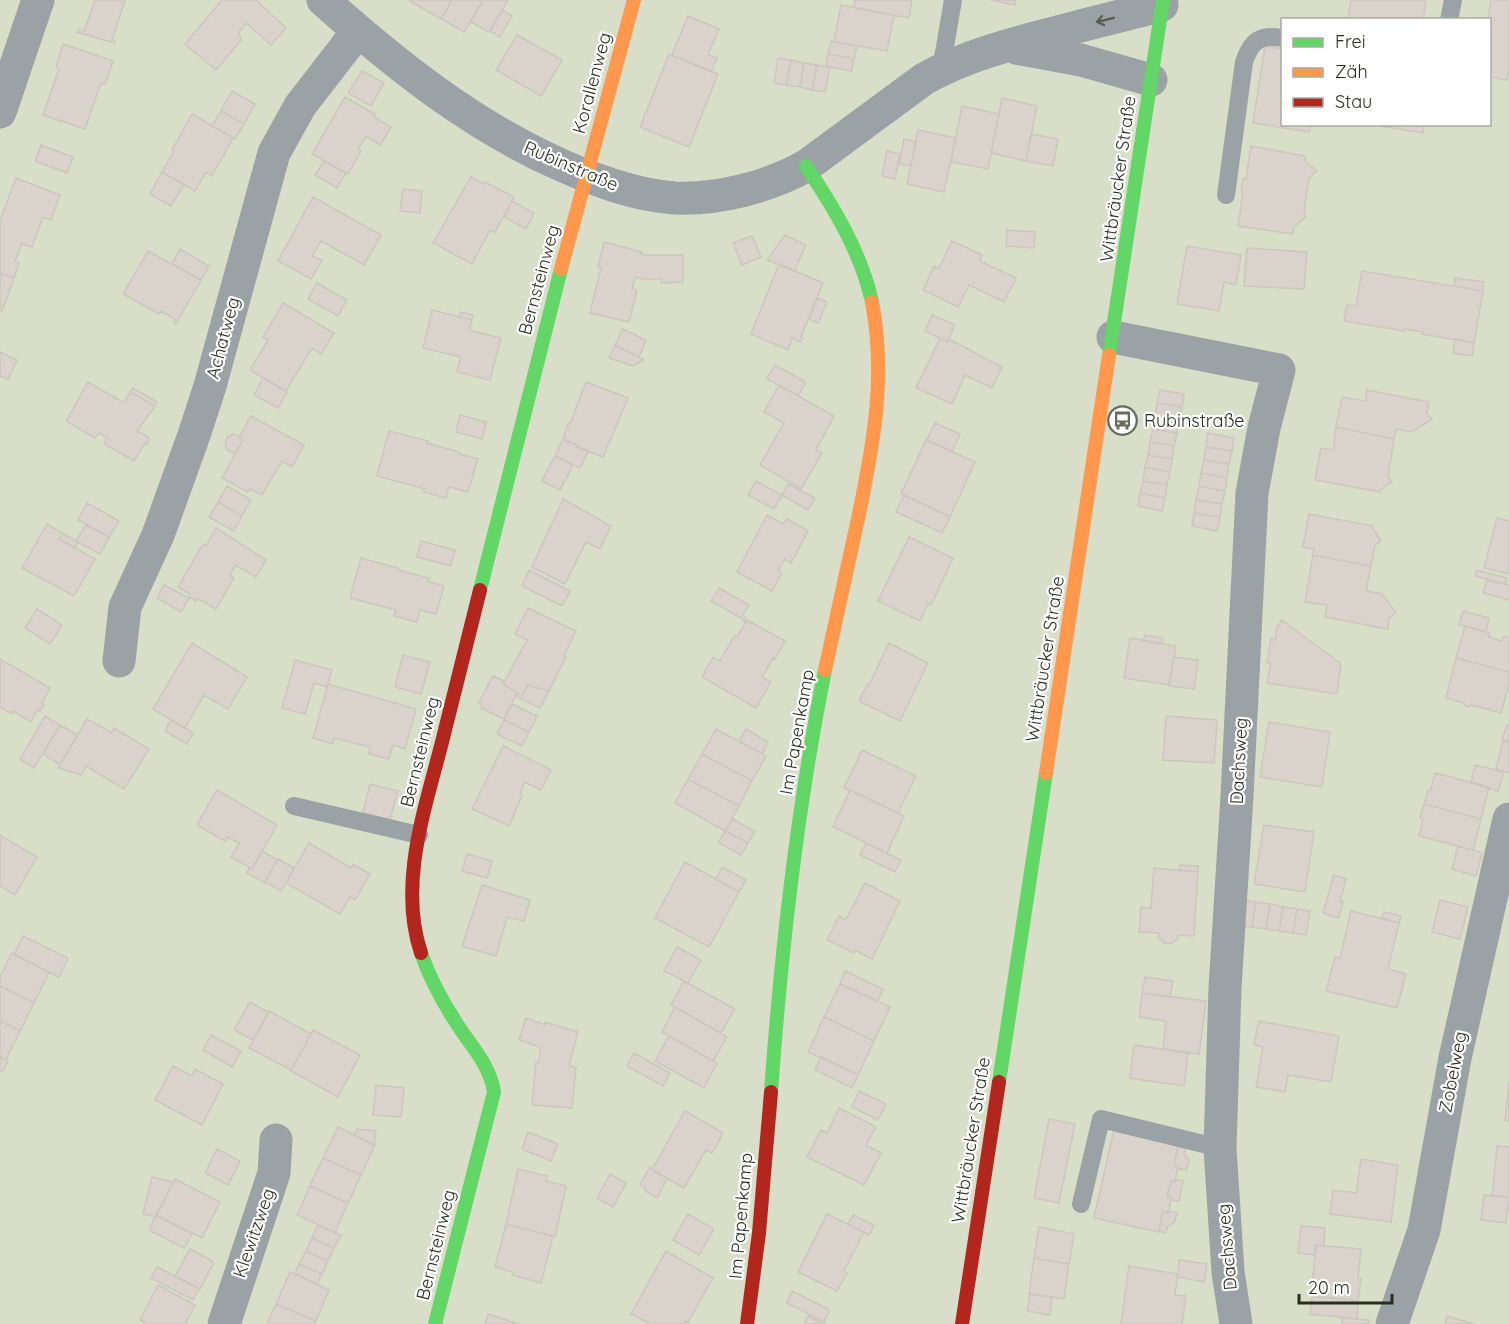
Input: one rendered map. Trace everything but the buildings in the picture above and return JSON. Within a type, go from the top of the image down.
[{"type":"street","points":[[0,112],[38,0]]},
{"type":"street","name":"Rubinstraße","points":[[323,0],[390,59],[462,111],[538,155],[585,176],[616,186],[652,195],[686,197],[742,190],[781,178],[806,166],[905,92],[941,70],[1005,46],[1163,3]]},
{"type":"street","name":"Korallenweg","points":[[585,176],[634,0]]},
{"type":"street","name":"Wittbräucker Straße","points":[[962,1324],[1163,3]]},
{"type":"street","name":"Achatweg","points":[[119,661],[125,607],[158,535],[201,415],[274,153],[300,106],[358,31]]},
{"type":"street","points":[[1005,46],[1081,60],[1151,80]]},
{"type":"street","name":"Im Papenkamp","points":[[747,1324],[758,1252],[782,955],[792,880],[819,703],[876,429],[880,381],[873,301],[862,264],[848,233],[806,166]]},
{"type":"street","name":"Bernsteinweg","points":[[435,1324],[494,1092],[492,1077],[486,1065],[439,998],[422,960],[415,933],[412,898],[419,835],[540,346],[585,176]]},
{"type":"street","name":"Dachsweg","points":[[1113,337],[1279,370],[1264,428],[1252,493],[1225,988],[1220,1148],[1226,1252],[1236,1324]]},
{"type":"street","name":"Zobelweg","points":[[1392,1324],[1424,1230],[1455,1058],[1509,819]]},
{"type":"street","name":"Klewitzweg","points":[[224,1324],[274,1173],[276,1140]]},
{"type":"lane","points":[[941,70],[953,0]]},
{"type":"lane","points":[[1449,18],[1453,0]]},
{"type":"lane","points":[[1226,195],[1244,62],[1248,49],[1263,37],[1281,38]]},
{"type":"lane","points":[[294,806],[419,835]]},
{"type":"lane","points":[[1081,1204],[1101,1119],[1220,1148]]},
{"type":"traffic: fast","points":[[1109,355],[1163,0]]},
{"type":"traffic: fast","points":[[806,166],[827,198],[854,248],[872,302]]},
{"type":"traffic: fast","points":[[480,590],[561,269]]},
{"type":"traffic: fast","points":[[771,1092],[791,880],[806,775],[825,670]]},
{"type":"traffic: fast","points":[[999,1082],[1046,773]]},
{"type":"traffic: fast","points":[[421,953],[441,998],[484,1064],[494,1092],[435,1324]]},
{"type":"traffic: slow","points":[[561,269],[634,0]]},
{"type":"traffic: slow","points":[[825,670],[859,514],[873,434],[878,356],[872,302]]},
{"type":"traffic: slow","points":[[1046,773],[1109,355]]},
{"type":"traffic: jam","points":[[421,953],[412,900],[416,847],[480,590]]},
{"type":"traffic: jam","points":[[962,1324],[999,1082]]},
{"type":"traffic: jam","points":[[747,1324],[759,1233],[771,1092]]},
{"type":"place","name":"Rubinstraße","points":[[1123,421]]}]
